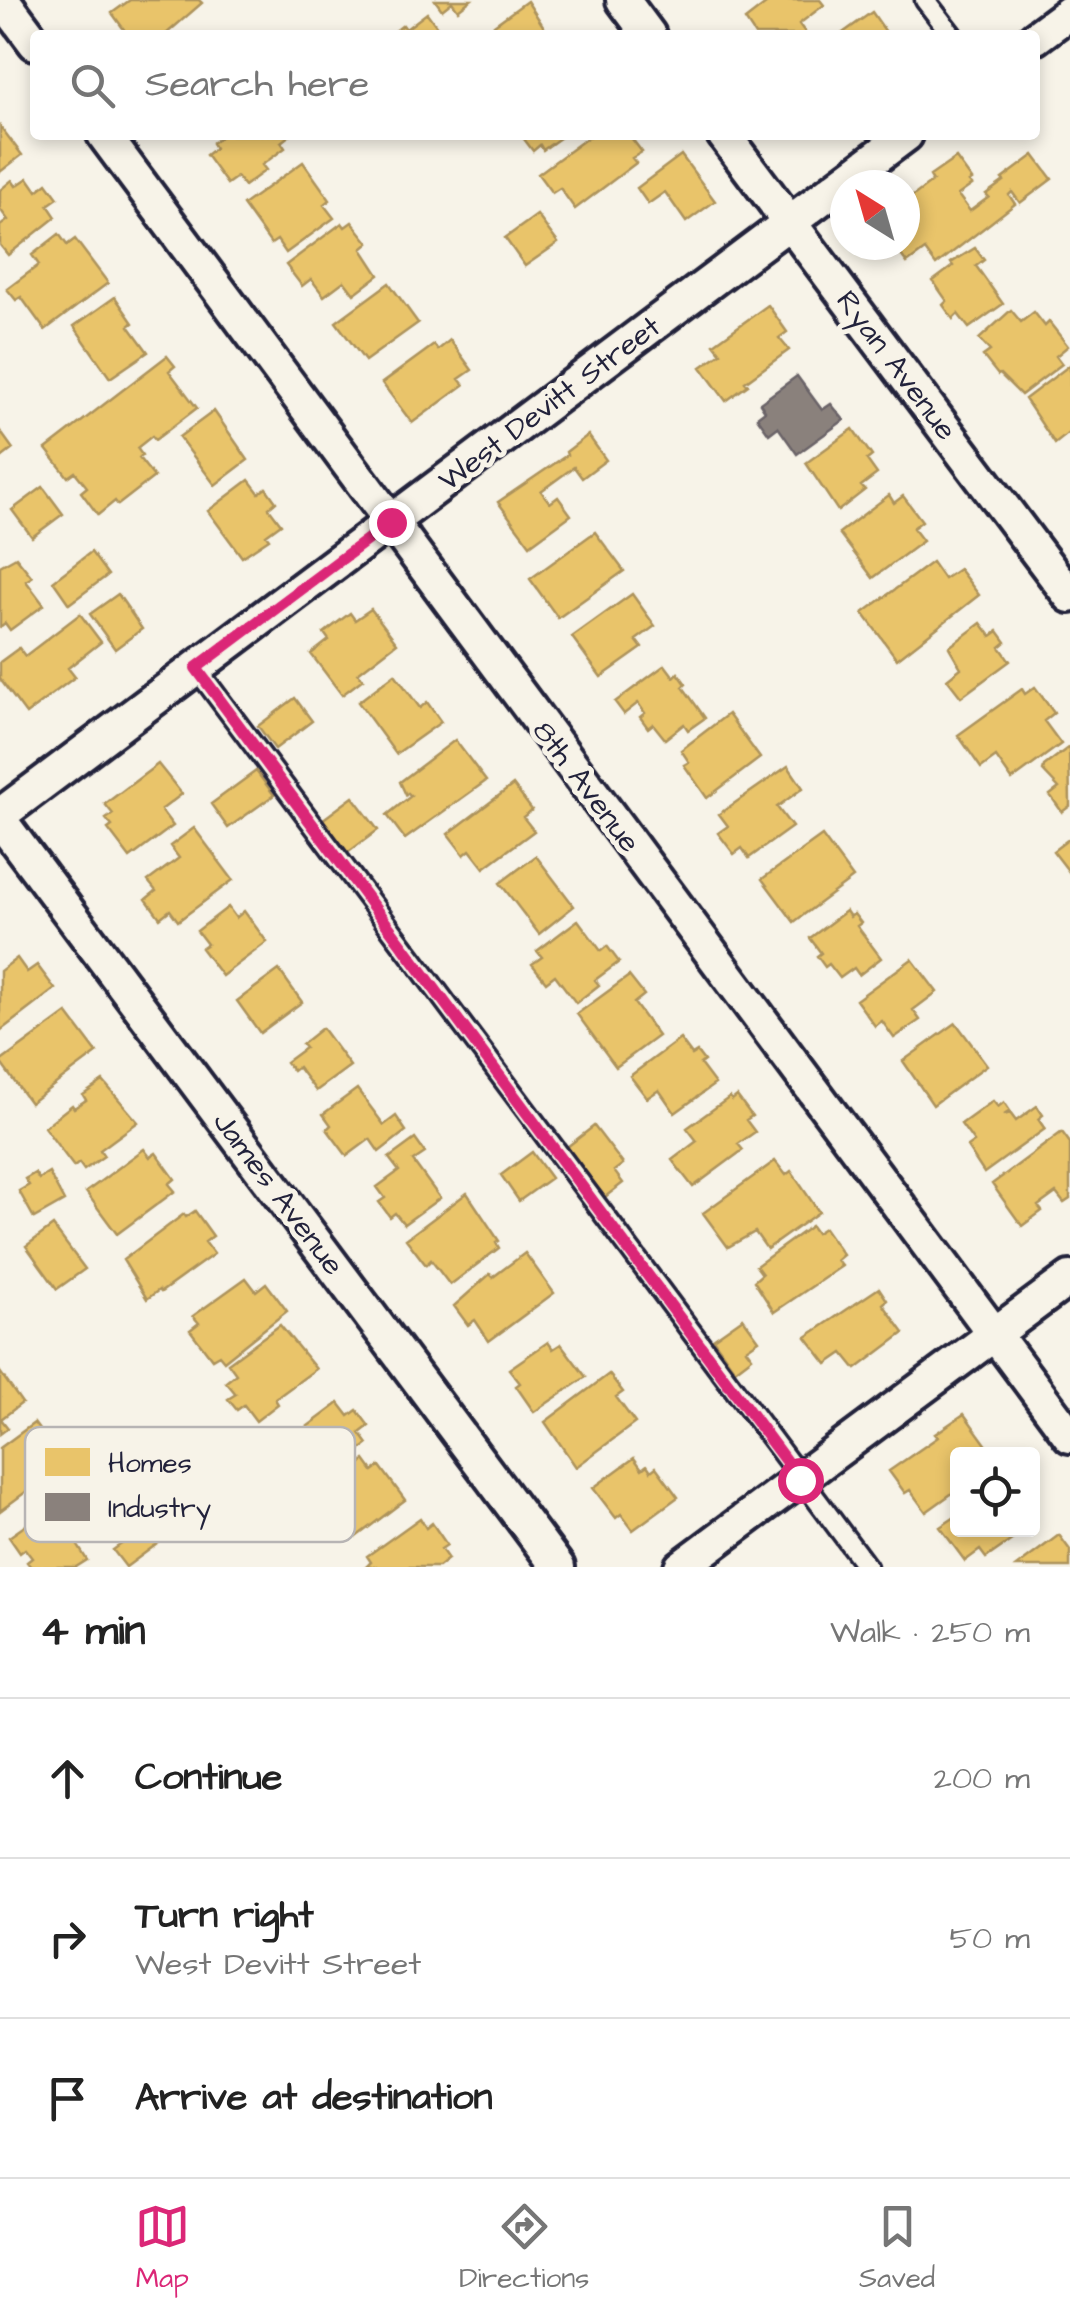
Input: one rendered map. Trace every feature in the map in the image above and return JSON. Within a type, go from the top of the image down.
[{"type":"street","points":[[3,0],[30,36]]},
{"type":"street","points":[[622,0],[645,30]]},
{"type":"street","points":[[1040,34],[1070,12]]},
{"type":"street","name":"8th Avenue","points":[[108,140],[1070,1436]]},
{"type":"street","name":"Ryan Avenue","points":[[728,140],[1070,596]]},
{"type":"street","name":"West Devitt Street","points":[[0,817],[899,140]]},
{"type":"street","name":"James Avenue","points":[[0,817],[558,1567]]},
{"type":"street","points":[[681,1567],[1070,1278]]},
{"type":"lane","points":[[925,0],[948,30]]},
{"type":"lane","points":[[196,668],[867,1567]]},
{"type":"building: Homes","points":[[130,0],[202,3],[171,30],[124,30],[112,13]]},
{"type":"building: Homes","points":[[435,0],[471,0],[458,10],[452,2],[442,10]]},
{"type":"building: Homes","points":[[771,0],[820,0],[824,5],[799,24],[803,30],[752,30],[745,20]]},
{"type":"building: Homes","points":[[527,1],[546,30],[498,30],[494,25]]},
{"type":"building: Homes","points":[[872,12],[885,30],[847,30]]},
{"type":"building: Homes","points":[[427,13],[439,30],[396,30],[403,25],[406,29]]},
{"type":"building: Homes","points":[[0,126],[22,155],[0,172]]},
{"type":"building: Homes","points":[[284,140],[285,148],[262,165],[266,170],[244,186],[237,177],[227,184],[206,155],[215,148],[212,143]]},
{"type":"building: Homes","points":[[525,140],[557,140],[543,150],[540,145],[533,151]]},
{"type":"building: Homes","points":[[584,140],[633,140],[642,152],[632,158],[636,163],[575,209],[560,188],[552,193],[538,174]]},
{"type":"building: Homes","points":[[681,155],[715,201],[686,222],[665,192],[648,204],[637,188]]},
{"type":"building: Homes","points":[[1034,155],[1052,179],[1020,203],[1012,192],[1009,195],[1015,204],[936,265],[925,250],[920,254],[920,191],[933,181],[930,176],[956,158],[972,180],[972,185],[958,195],[970,211],[989,197],[986,194]]},
{"type":"building: Homes","points":[[303,162],[330,200],[324,205],[334,218],[286,253],[277,240],[271,244],[243,205]]},
{"type":"building: Homes","points":[[28,178],[37,191],[47,183],[58,198],[48,205],[56,217],[8,255],[0,245],[0,226],[8,220],[0,209],[0,190],[12,180],[16,186]]},
{"type":"building: Homes","points":[[537,215],[558,243],[525,266],[505,238]]},
{"type":"building: Homes","points":[[352,222],[369,243],[362,249],[379,275],[354,294],[344,281],[324,296],[311,279],[302,286],[286,265],[342,223],[345,227]]},
{"type":"building: Homes","points":[[59,234],[67,245],[75,239],[108,283],[45,330],[21,297],[16,300],[7,289],[39,265],[32,255]]},
{"type":"building: Homes","points":[[975,248],[984,260],[976,266],[1003,304],[969,328],[958,314],[953,319],[943,305],[947,301],[933,281],[953,266],[951,263]]},
{"type":"building: Homes","points":[[389,283],[418,323],[365,361],[336,322]]},
{"type":"building: Homes","points":[[115,297],[148,352],[110,378],[74,326]]},
{"type":"building: Homes","points":[[768,305],[787,332],[779,338],[789,350],[726,401],[701,367],[721,353],[714,344]]},
{"type":"building: Homes","points":[[1011,310],[1021,322],[1034,312],[1045,326],[1049,322],[1068,346],[1056,356],[1062,364],[1021,395],[983,356],[990,351],[979,339]]},
{"type":"building: Homes","points":[[450,340],[472,370],[459,379],[464,385],[412,423],[382,383],[434,345],[438,350]]},
{"type":"building: Homes","points":[[167,356],[175,366],[169,371],[197,408],[155,440],[152,436],[137,448],[142,455],[139,458],[154,477],[98,515],[81,492],[87,487],[75,472],[68,477],[46,449]]},
{"type":"building: Homes","points":[[1070,365],[1070,432],[1055,444],[1025,399]]},
{"type":"building: Homes","points":[[214,411],[248,460],[215,485],[179,437]]},
{"type":"building: Homes","points":[[853,429],[872,456],[867,460],[877,474],[861,486],[865,490],[838,511],[806,463]]},
{"type":"building: Homes","points":[[0,431],[13,449],[0,459]]},
{"type":"building: Homes","points":[[588,435],[606,460],[582,478],[574,467],[541,491],[550,503],[558,497],[571,515],[530,545],[498,502],[567,455]]},
{"type":"building: Homes","points":[[249,480],[259,493],[266,488],[276,502],[269,508],[281,524],[266,535],[269,539],[242,557],[208,511]]},
{"type":"building: Homes","points":[[43,487],[63,514],[32,537],[12,510]]},
{"type":"building: Homes","points":[[889,495],[894,503],[903,496],[922,521],[913,528],[923,541],[873,578],[839,533]]},
{"type":"building: Homes","points":[[595,532],[624,571],[558,618],[530,579]]},
{"type":"building: Homes","points":[[91,552],[108,575],[69,604],[53,581]]},
{"type":"building: Homes","points":[[16,557],[32,577],[26,581],[44,605],[10,630],[5,623],[0,627],[0,566]]},
{"type":"building: Homes","points":[[932,562],[944,579],[959,569],[979,595],[897,659],[863,613]]},
{"type":"building: Homes","points":[[118,594],[142,629],[115,649],[90,614]]},
{"type":"building: Homes","points":[[632,594],[655,626],[636,640],[642,648],[601,677],[572,637]]},
{"type":"building: Homes","points":[[371,609],[397,643],[358,673],[363,679],[342,695],[311,654],[329,640],[324,633],[350,613],[355,620]]},
{"type":"building: Homes","points":[[80,614],[101,642],[68,668],[75,677],[26,714],[0,679],[0,662],[19,648],[25,656]]},
{"type":"building: Homes","points":[[981,623],[991,636],[998,631],[1006,642],[1000,647],[1010,661],[961,697],[947,679],[961,668],[949,647]]},
{"type":"building: Homes","points":[[665,665],[674,677],[678,673],[705,718],[688,730],[684,724],[665,739],[653,724],[648,728],[640,717],[645,713],[638,703],[624,714],[615,702]]},
{"type":"building: Homes","points":[[395,674],[420,708],[427,702],[441,722],[396,754],[358,702]]},
{"type":"building: Homes","points":[[1035,687],[1054,713],[1044,721],[1061,744],[1012,780],[996,757],[981,768],[958,735],[1022,689],[1025,694]]},
{"type":"building: Homes","points":[[295,698],[312,721],[275,749],[258,726]]},
{"type":"building: Homes","points":[[728,714],[760,758],[707,798],[684,765],[689,762],[681,750]]},
{"type":"building: Homes","points":[[455,740],[486,781],[405,839],[387,815],[411,796],[406,795],[400,782]]},
{"type":"building: Homes","points":[[1069,747],[1070,806],[1062,812],[1050,795],[1059,788],[1043,771]]},
{"type":"building: Homes","points":[[158,764],[182,794],[161,810],[173,826],[130,858],[108,829],[112,826],[106,819],[113,814],[105,804]]},
{"type":"building: Homes","points":[[788,766],[803,788],[777,807],[792,827],[749,858],[742,848],[734,854],[718,833],[728,826],[719,814]]},
{"type":"building: Homes","points":[[256,771],[274,795],[228,828],[211,804]]},
{"type":"building: Homes","points":[[513,785],[532,810],[523,817],[534,831],[484,868],[470,850],[464,855],[448,834]]},
{"type":"building: Homes","points":[[353,797],[378,830],[346,854],[322,820]]},
{"type":"building: Homes","points":[[194,828],[233,880],[178,921],[170,910],[160,918],[146,899],[156,891],[148,881],[179,858],[170,846]]},
{"type":"building: Homes","points":[[822,836],[853,878],[794,922],[762,879]]},
{"type":"building: Homes","points":[[1070,838],[1070,873],[1053,851]]},
{"type":"building: Homes","points":[[536,856],[574,906],[539,934],[500,883]]},
{"type":"building: Homes","points":[[228,907],[236,918],[244,911],[267,942],[222,976],[201,948],[207,944],[197,931]]},
{"type":"building: Homes","points":[[846,911],[861,923],[857,926],[881,958],[859,975],[854,968],[840,978],[829,964],[825,967],[810,938]]},
{"type":"building: Homes","points":[[578,920],[601,951],[607,946],[619,962],[595,980],[599,985],[576,1003],[555,975],[546,982],[532,964],[542,957],[537,951]]},
{"type":"building: Homes","points":[[17,958],[27,972],[37,965],[55,989],[0,1031],[0,971]]},
{"type":"building: Homes","points":[[912,959],[937,992],[913,1010],[920,1020],[894,1038],[882,1021],[875,1026],[856,1000]]},
{"type":"building: Homes","points":[[279,970],[302,1002],[260,1033],[237,1001]]},
{"type":"building: Homes","points":[[629,976],[644,995],[634,1003],[658,1036],[616,1067],[577,1014]]},
{"type":"building: Homes","points":[[67,1013],[97,1053],[30,1103],[0,1062]]},
{"type":"building: Homes","points":[[956,1023],[987,1065],[933,1105],[903,1061]]},
{"type":"building: Homes","points":[[322,1028],[350,1066],[316,1091],[298,1067],[293,1071],[286,1062]]},
{"type":"building: Homes","points":[[680,1039],[692,1055],[697,1052],[704,1061],[700,1064],[715,1084],[675,1113],[659,1090],[647,1098],[630,1076]]},
{"type":"building: Homes","points":[[103,1081],[138,1122],[100,1150],[104,1156],[84,1170],[79,1163],[74,1167],[44,1127],[72,1105],[74,1108],[86,1100],[83,1095]]},
{"type":"building: Homes","points":[[357,1089],[384,1125],[396,1116],[406,1131],[379,1152],[370,1139],[347,1156],[327,1129],[331,1125],[323,1114]]},
{"type":"building: Homes","points":[[737,1096],[752,1116],[746,1120],[755,1132],[738,1144],[743,1150],[693,1187],[672,1160],[697,1141],[687,1128]]},
{"type":"building: Homes","points":[[993,1101],[998,1107],[1004,1102],[1010,1111],[1004,1115],[1010,1113],[1016,1121],[1037,1106],[1043,1115],[1038,1119],[1045,1129],[984,1173],[967,1147],[974,1142],[961,1124]]},
{"type":"building: Homes","points":[[594,1126],[623,1164],[614,1171],[623,1183],[605,1197],[567,1147]]},
{"type":"building: Homes","points":[[1062,1132],[1070,1143],[1070,1199],[1064,1203],[1056,1193],[1038,1206],[1042,1211],[1022,1226],[992,1184]]},
{"type":"building: Homes","points":[[415,1139],[425,1153],[413,1161],[440,1198],[404,1224],[395,1213],[390,1217],[379,1202],[385,1198],[377,1187],[399,1171],[389,1158]]},
{"type":"building: Homes","points":[[144,1149],[150,1157],[156,1153],[175,1179],[169,1184],[175,1191],[117,1234],[86,1192]]},
{"type":"building: Homes","points":[[532,1152],[551,1178],[519,1201],[501,1175]]},
{"type":"building: Homes","points":[[775,1161],[786,1175],[791,1171],[819,1212],[767,1249],[755,1232],[728,1247],[703,1213]]},
{"type":"building: Homes","points":[[35,1173],[39,1179],[49,1173],[64,1201],[34,1218],[19,1191],[29,1185],[25,1179]]},
{"type":"building: Homes","points":[[467,1193],[499,1241],[499,1248],[450,1285],[431,1260],[426,1265],[406,1239]]},
{"type":"building: Homes","points":[[195,1211],[213,1236],[205,1242],[214,1254],[147,1299],[123,1260],[184,1214],[186,1217]]},
{"type":"building: Homes","points":[[53,1226],[85,1269],[57,1289],[26,1246]]},
{"type":"building: Homes","points":[[811,1226],[816,1233],[824,1228],[843,1255],[837,1260],[842,1266],[774,1312],[754,1281],[762,1274],[756,1266]]},
{"type":"building: Homes","points":[[525,1253],[554,1293],[489,1341],[475,1320],[468,1325],[454,1306],[490,1274],[493,1277]]},
{"type":"building: Homes","points":[[246,1278],[256,1291],[266,1283],[287,1311],[224,1361],[219,1355],[212,1359],[190,1330],[199,1323],[193,1316]]},
{"type":"building: Homes","points":[[879,1288],[887,1300],[883,1304],[904,1333],[856,1369],[843,1353],[827,1364],[806,1337]]},
{"type":"building: Homes","points":[[743,1318],[759,1340],[746,1349],[752,1357],[735,1370],[713,1339]]},
{"type":"building: Homes","points":[[280,1325],[316,1369],[275,1399],[278,1404],[256,1421],[244,1405],[237,1410],[228,1399],[236,1394],[226,1382],[236,1374],[228,1363]]},
{"type":"building: Homes","points":[[548,1342],[553,1349],[561,1344],[586,1377],[534,1412],[509,1369]]},
{"type":"building: Homes","points":[[0,1372],[22,1403],[1,1419],[8,1428],[0,1434]]},
{"type":"building: Homes","points":[[609,1374],[623,1392],[616,1397],[635,1423],[576,1467],[545,1422]]},
{"type":"building: Homes","points":[[339,1403],[349,1416],[357,1410],[369,1426],[360,1433],[368,1444],[355,1454],[355,1427],[307,1427]]},
{"type":"building: Homes","points":[[964,1414],[988,1447],[950,1447],[950,1495],[926,1512],[889,1471],[938,1437],[935,1434]]},
{"type":"building: Homes","points":[[25,1430],[25,1492],[0,1511],[0,1448]]},
{"type":"building: Homes","points":[[634,1458],[642,1469],[647,1465],[651,1471],[656,1467],[678,1497],[633,1530],[621,1514],[616,1518],[593,1488]]},
{"type":"building: Homes","points":[[365,1460],[373,1471],[380,1466],[405,1500],[356,1537],[355,1536],[355,1468]]},
{"type":"building: Homes","points":[[420,1518],[426,1528],[432,1523],[447,1545],[441,1549],[448,1559],[438,1567],[366,1567],[371,1562],[367,1556]]},
{"type":"building: Homes","points":[[950,1520],[950,1537],[1016,1537],[986,1558],[980,1550],[965,1561],[940,1527]]},
{"type":"building: Homes","points":[[25,1526],[25,1542],[76,1542],[87,1560],[76,1567],[31,1567],[27,1562],[32,1558],[25,1549],[20,1553],[9,1537]]},
{"type":"building: Homes","points":[[1059,1535],[1070,1550],[1070,1567],[1016,1567]]},
{"type":"building: Homes","points":[[124,1542],[160,1542],[126,1567],[113,1550]]},
{"type":"building: Industry","points":[[797,376],[822,410],[831,404],[844,420],[797,454],[778,427],[769,434],[757,417],[765,411],[760,403]]},
{"type":"route","points":[[391,522],[196,668],[800,1480]]}]
